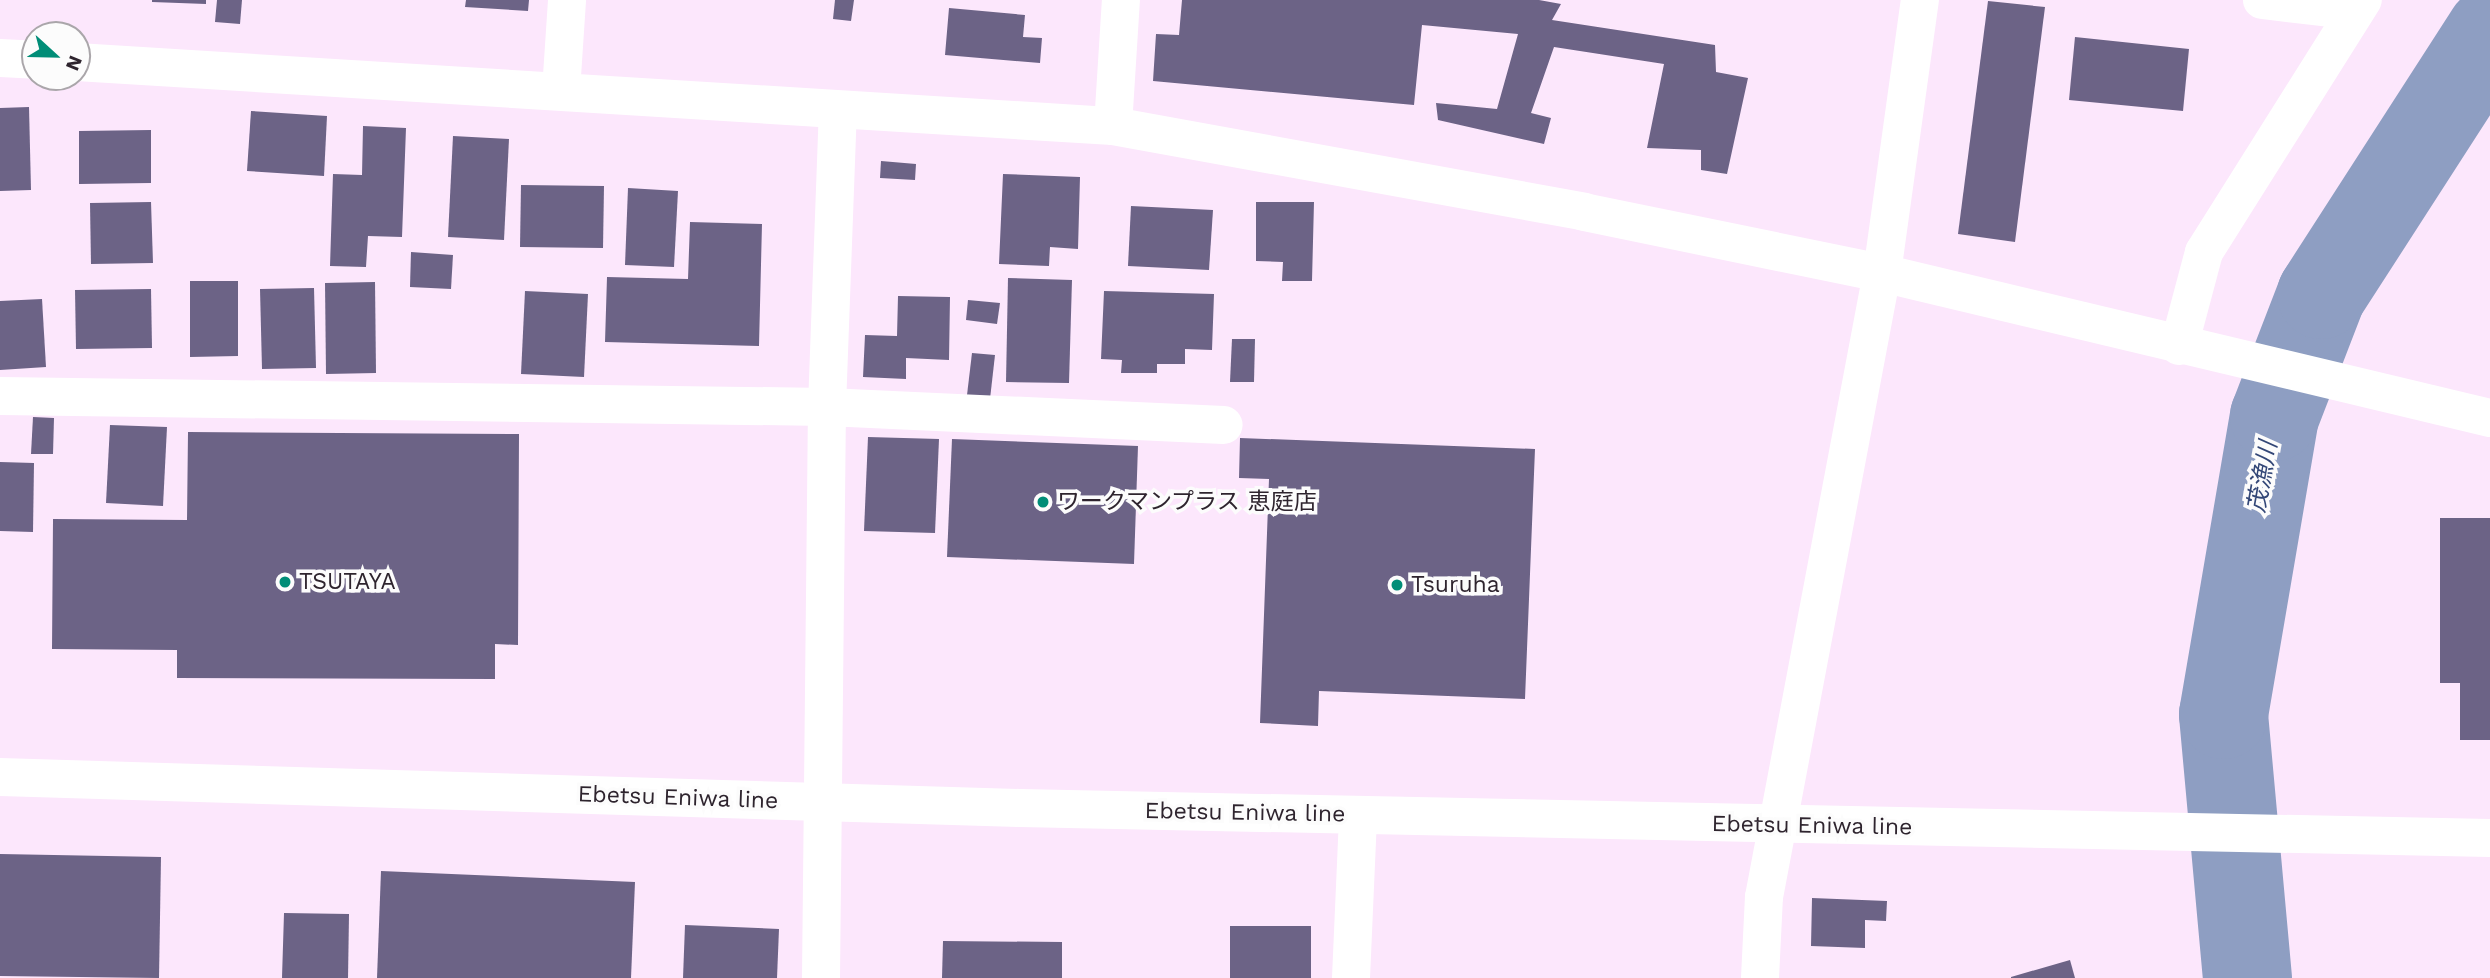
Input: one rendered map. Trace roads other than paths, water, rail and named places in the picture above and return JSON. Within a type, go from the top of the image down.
[{"type":"street","points":[[561,91],[567,0]]},
{"type":"street","points":[[1113,126],[1121,0]]},
{"type":"street","points":[[1760,978],[1764,897],[1882,273],[1920,0]]},
{"type":"street","points":[[2179,346],[2204,252],[2359,6],[2262,0]]},
{"type":"street","points":[[0,58],[21,59]]},
{"type":"street","points":[[91,63],[561,91],[838,112],[1113,126],[1584,212],[1882,273],[2179,346],[2490,418]]},
{"type":"street","points":[[821,978],[820,803],[827,407],[838,112]]},
{"type":"street","points":[[0,396],[827,407],[1224,425]]},
{"type":"street","name":"Ebetsu Eniwa line","points":[[0,777],[820,803],[2169,834],[2490,838]]},
{"type":"street","points":[[1351,978],[1358,816]]},
{"type":"waterway","name":"茂漁川","points":[[2247,978],[2223,714],[2274,416],[2321,294],[2490,32]]},
{"type":"place","name":"ワークマンプラス 恵庭店","points":[[1043,502]]},
{"type":"place","name":"TSUTAYA","points":[[285,582]]},
{"type":"place","name":"Tsuruha","points":[[1397,585]]}]
